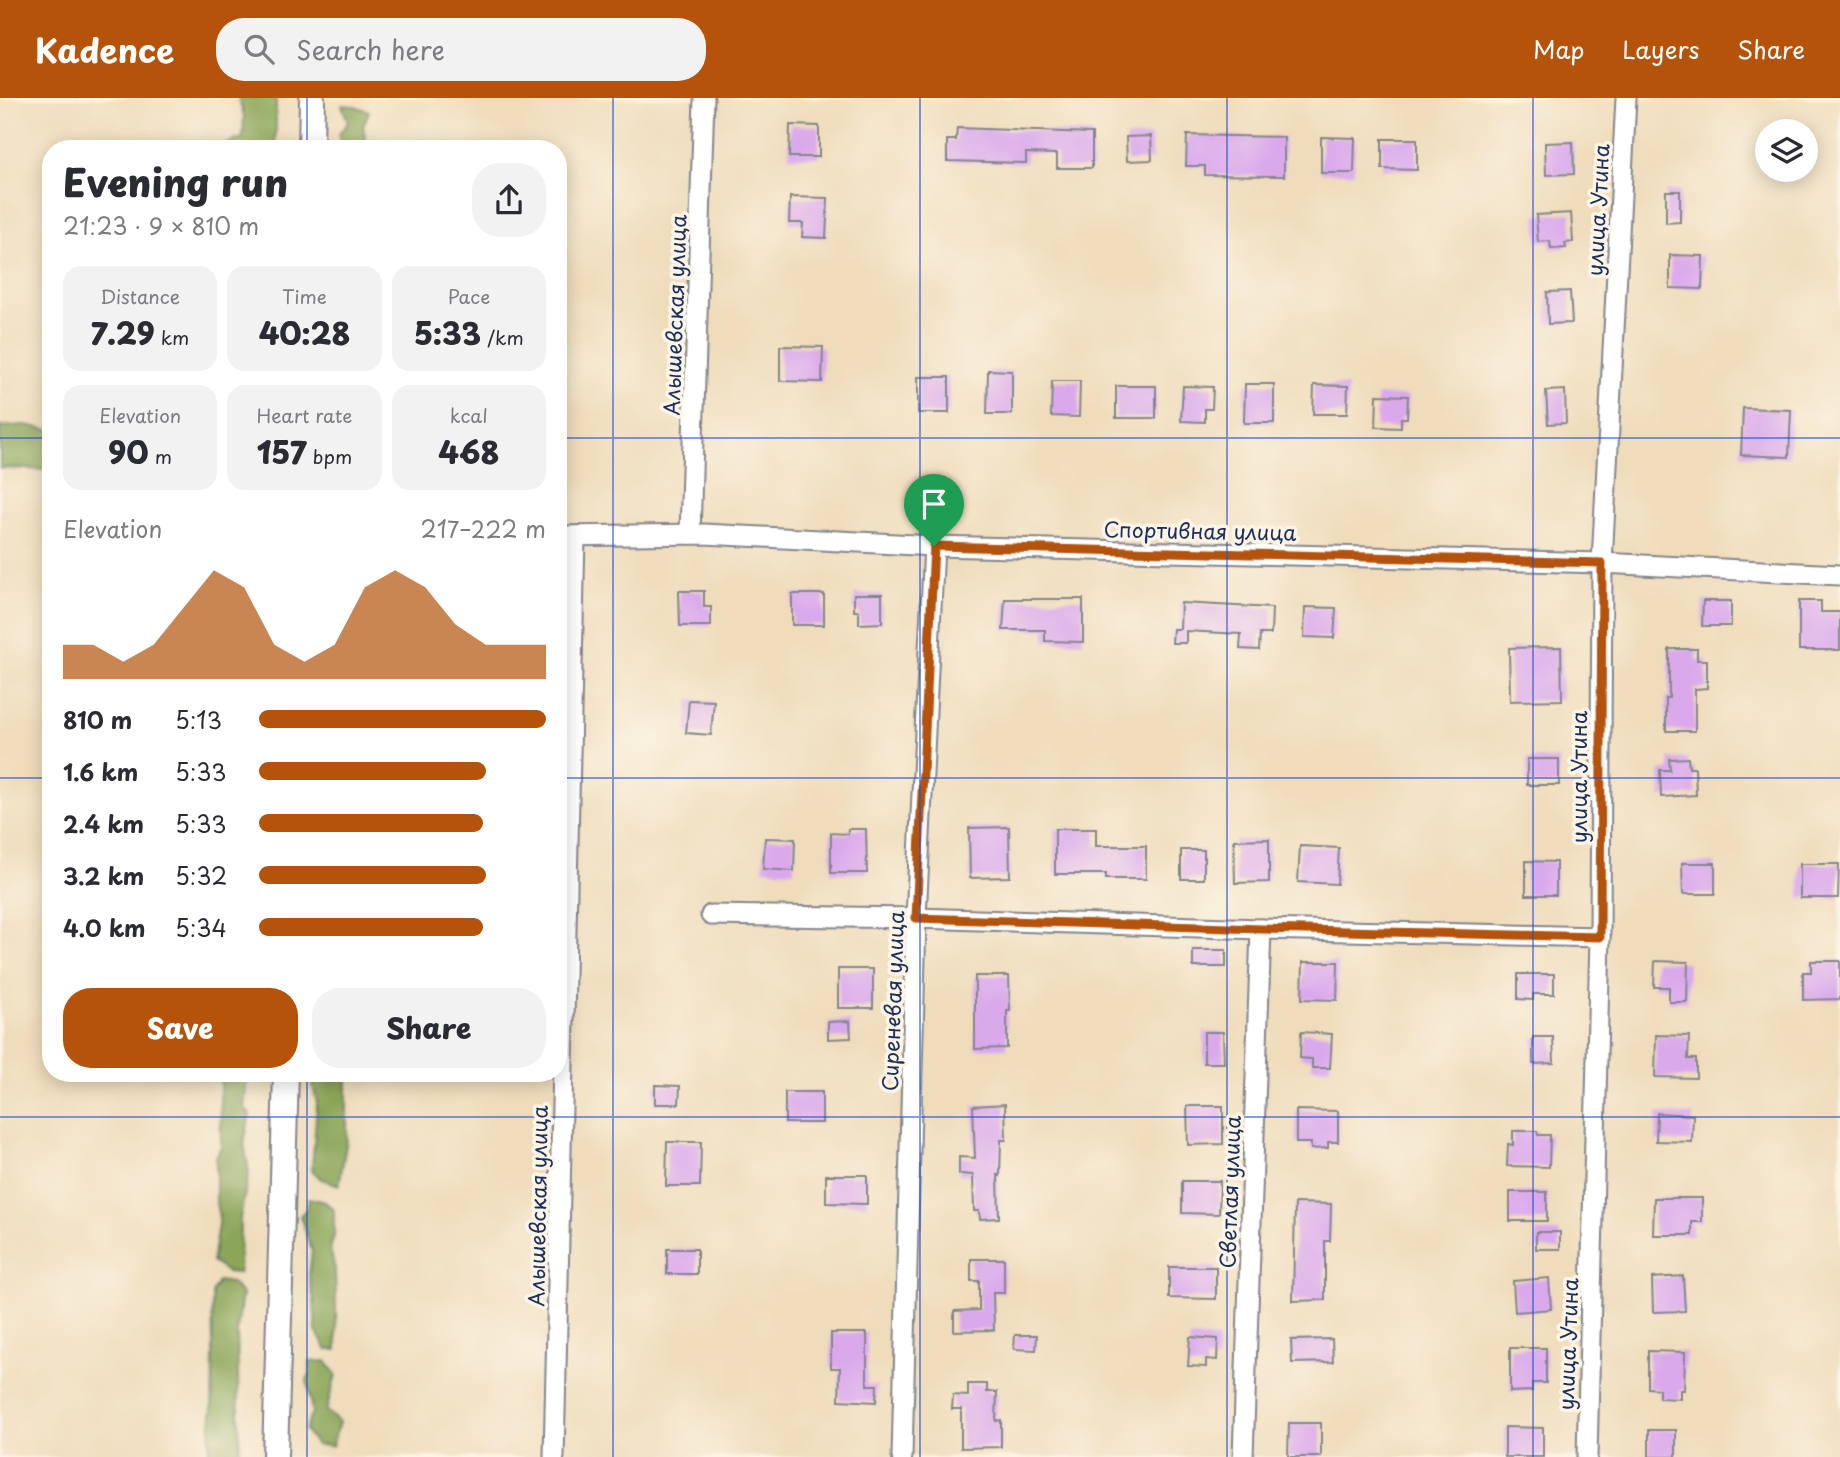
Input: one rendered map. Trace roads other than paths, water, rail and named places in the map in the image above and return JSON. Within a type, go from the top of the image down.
[{"type":"main road","points":[[311,140],[312,98]]},
{"type":"main road","points":[[275,1457],[286,1082]]},
{"type":"street","name":"Алышевская улица","points":[[690,534],[704,98]]},
{"type":"street","name":"улица Утина","points":[[1587,1457],[1600,937],[1602,563],[1626,98]]},
{"type":"street","name":"Спортивная улица","points":[[567,536],[690,534],[934,546],[1602,563],[1840,575]]},
{"type":"street","name":"Сиреневая улица","points":[[902,1457],[916,918],[934,546]]},
{"type":"street","points":[[711,915],[1600,937]]},
{"type":"street","name":"Светлая улица","points":[[1242,1457],[1261,929]]},
{"type":"street","name":"Алышевская улица","points":[[554,1457],[559,1082]]}]
